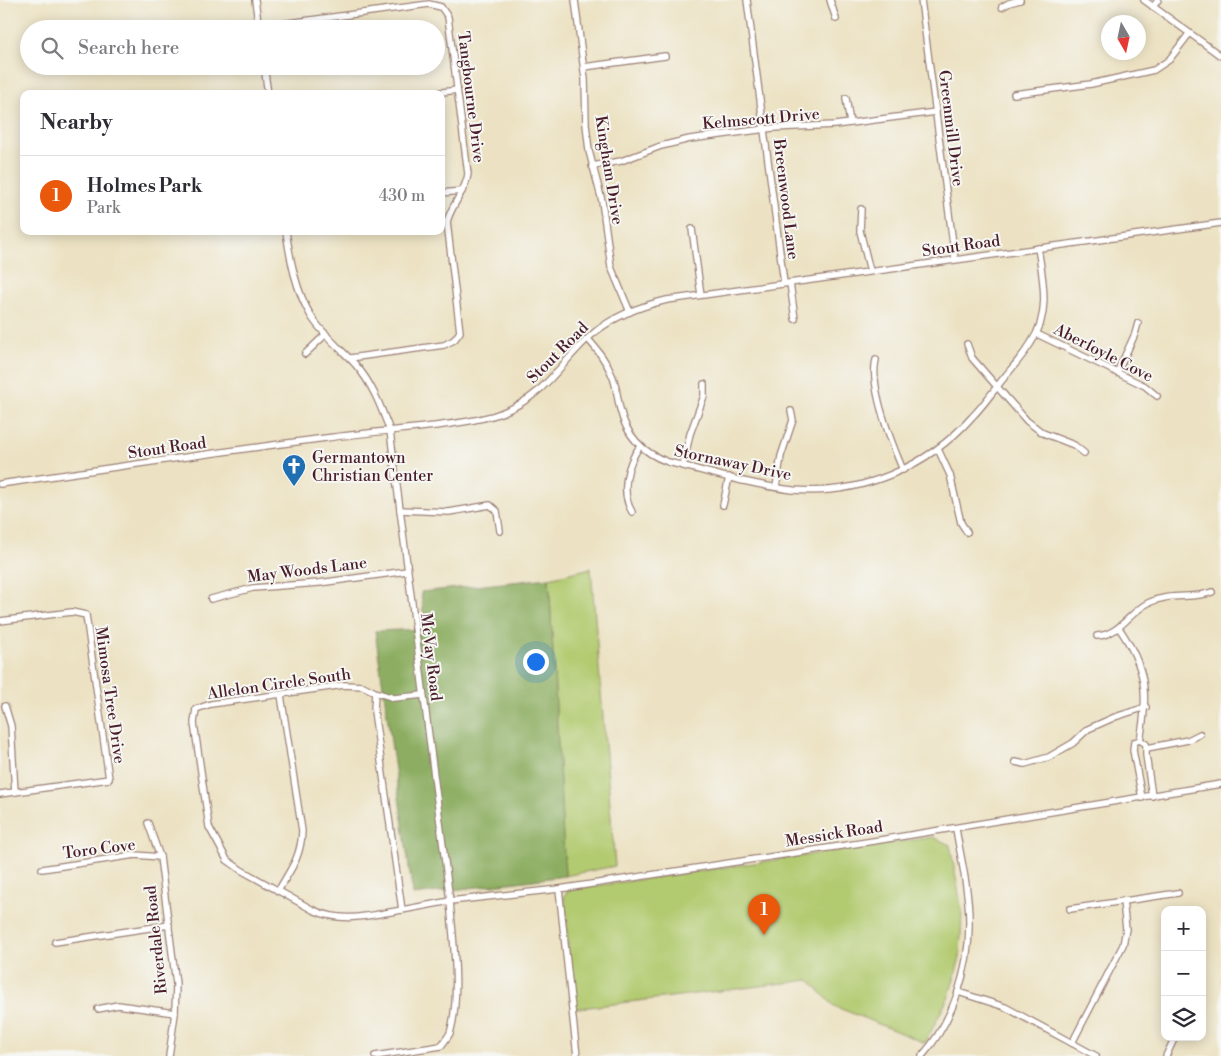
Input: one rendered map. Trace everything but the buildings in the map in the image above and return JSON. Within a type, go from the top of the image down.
[{"type":"street","points":[[255,0],[258,20]]},
{"type":"street","name":"Kingham Drive","points":[[575,0],[584,67],[586,124],[592,166],[602,201],[611,267],[630,312]]},
{"type":"street","name":"Breenwood Lane","points":[[747,0],[787,283],[795,319]]},
{"type":"street","points":[[830,0],[836,19]]},
{"type":"street","name":"Greenmill Drive","points":[[921,0],[955,260]]},
{"type":"street","points":[[1002,7],[1020,0]]},
{"type":"street","points":[[1144,0],[1221,56]]},
{"type":"street","points":[[1153,7],[1158,0]]},
{"type":"street","name":"Tangbourne Drive","points":[[314,20],[424,4],[441,7],[449,20],[468,174],[462,191],[449,215],[447,224],[460,327],[458,337],[444,345],[350,358]]},
{"type":"street","points":[[1014,94],[1091,84],[1154,70],[1169,60],[1189,34]]},
{"type":"street","points":[[584,67],[665,56]]},
{"type":"street","points":[[265,75],[267,90]]},
{"type":"street","points":[[445,92],[458,90]]},
{"type":"street","points":[[846,98],[850,124]]},
{"type":"street","name":"Kelmscott Drive","points":[[592,166],[628,159],[680,141],[764,129],[822,127],[936,112]]},
{"type":"street","points":[[445,193],[462,191]]},
{"type":"street","points":[[861,209],[860,231],[870,271]]},
{"type":"street","name":"Stout Road","points":[[0,484],[377,431],[473,421],[509,410],[543,388],[588,339],[604,325],[655,302],[1221,223]]},
{"type":"street","points":[[692,229],[701,295]]},
{"type":"street","name":"McVay Road","points":[[287,235],[292,262],[304,302],[312,318],[350,358],[373,389],[390,431],[450,901],[456,974],[454,1011],[450,1034],[441,1046],[392,1055],[375,1056]]},
{"type":"street","name":"Stornaway Drive","points":[[588,339],[608,366],[615,384],[624,422],[633,438],[646,451],[660,459],[683,466],[776,487],[808,490],[836,489],[876,480],[903,470],[938,449],[972,417],[1037,334],[1044,302],[1038,248]]},
{"type":"street","points":[[1117,373],[1138,323]]},
{"type":"street","points":[[305,354],[326,334]]},
{"type":"street","name":"Aberfoyle Cove","points":[[1037,334],[1149,388],[1157,396]]},
{"type":"street","points":[[967,344],[972,358],[1031,424],[1048,435],[1074,445],[1084,453]]},
{"type":"street","points":[[876,360],[874,372],[884,418],[903,470]]},
{"type":"street","points":[[683,466],[690,434],[704,396],[704,384]]},
{"type":"street","points":[[776,487],[782,456],[793,420],[791,411]]},
{"type":"street","points":[[632,512],[626,502],[625,490],[632,459],[640,446]]},
{"type":"street","points":[[938,449],[955,491],[961,523],[967,532]]},
{"type":"street","points":[[723,505],[729,477]]},
{"type":"street","points":[[400,510],[449,512],[490,505],[497,511],[500,531]]},
{"type":"street","name":"May Woods Lane","points":[[211,599],[253,588],[319,583],[407,571]]},
{"type":"street","points":[[1097,636],[1105,636],[1119,628],[1130,615],[1148,603],[1168,596],[1204,595],[1212,592]]},
{"type":"street","name":"Mimosa Tree Drive","points":[[0,621],[72,612],[86,615],[109,779],[15,792]]},
{"type":"street","points":[[1119,628],[1128,640],[1142,669],[1146,707],[1140,740]]},
{"type":"street","name":"Allelon Circle South","points":[[196,709],[211,704],[344,685],[363,686],[394,698],[423,695]]},
{"type":"street","points":[[375,692],[374,711],[402,910]]},
{"type":"street","points":[[278,891],[296,860],[301,847],[302,831],[281,695]]},
{"type":"street","points":[[0,794],[15,792],[11,726],[5,706]]},
{"type":"street","points":[[1015,762],[1030,763],[1055,754],[1073,743],[1088,729],[1146,707]]},
{"type":"street","name":"Messick Road","points":[[196,709],[194,723],[209,827],[227,860],[241,870],[313,910],[325,916],[340,918],[402,910],[450,901],[559,889],[956,829],[1221,784]]},
{"type":"street","points":[[1146,748],[1188,740],[1200,734]]},
{"type":"street","points":[[1140,740],[1146,744],[1152,796]]},
{"type":"street","points":[[1140,740],[1134,742],[1133,750],[1142,798]]},
{"type":"street","name":"Riverdale Road","points":[[148,823],[160,857],[176,984],[175,1013],[169,1056]]},
{"type":"street","points":[[922,1056],[941,1029],[958,992],[967,951],[969,920],[956,829]]},
{"type":"street","name":"Toro Cove","points":[[42,869],[135,855],[160,857]]},
{"type":"street","points":[[559,889],[577,1056]]},
{"type":"street","points":[[1070,909],[1178,893]]},
{"type":"street","points":[[1072,1043],[1123,945],[1126,929],[1123,901]]},
{"type":"street","points":[[55,942],[169,926]]},
{"type":"street","points":[[958,992],[1005,1007],[1096,1056]]},
{"type":"street","points":[[98,1009],[118,1005],[175,1013]]},
{"type":"street","points":[[1166,1056],[1174,1041]]},
{"type":"street","points":[[927,1050],[933,1056]]},
{"type":"green space","points":[[591,568],[615,866],[565,876],[549,578]]},
{"type":"green space","points":[[549,578],[565,876],[413,895],[375,631],[425,629],[421,592]]},
{"type":"green space","points":[[933,837],[950,845],[962,911],[960,958],[949,996],[925,1043],[834,1006],[809,980],[573,1009],[564,896],[568,890]]},
{"type":"place","name":"Germantown Christian Center","points":[[294,487]]},
{"type":"place","name":"Holmes Park","points":[[764,935]]}]
